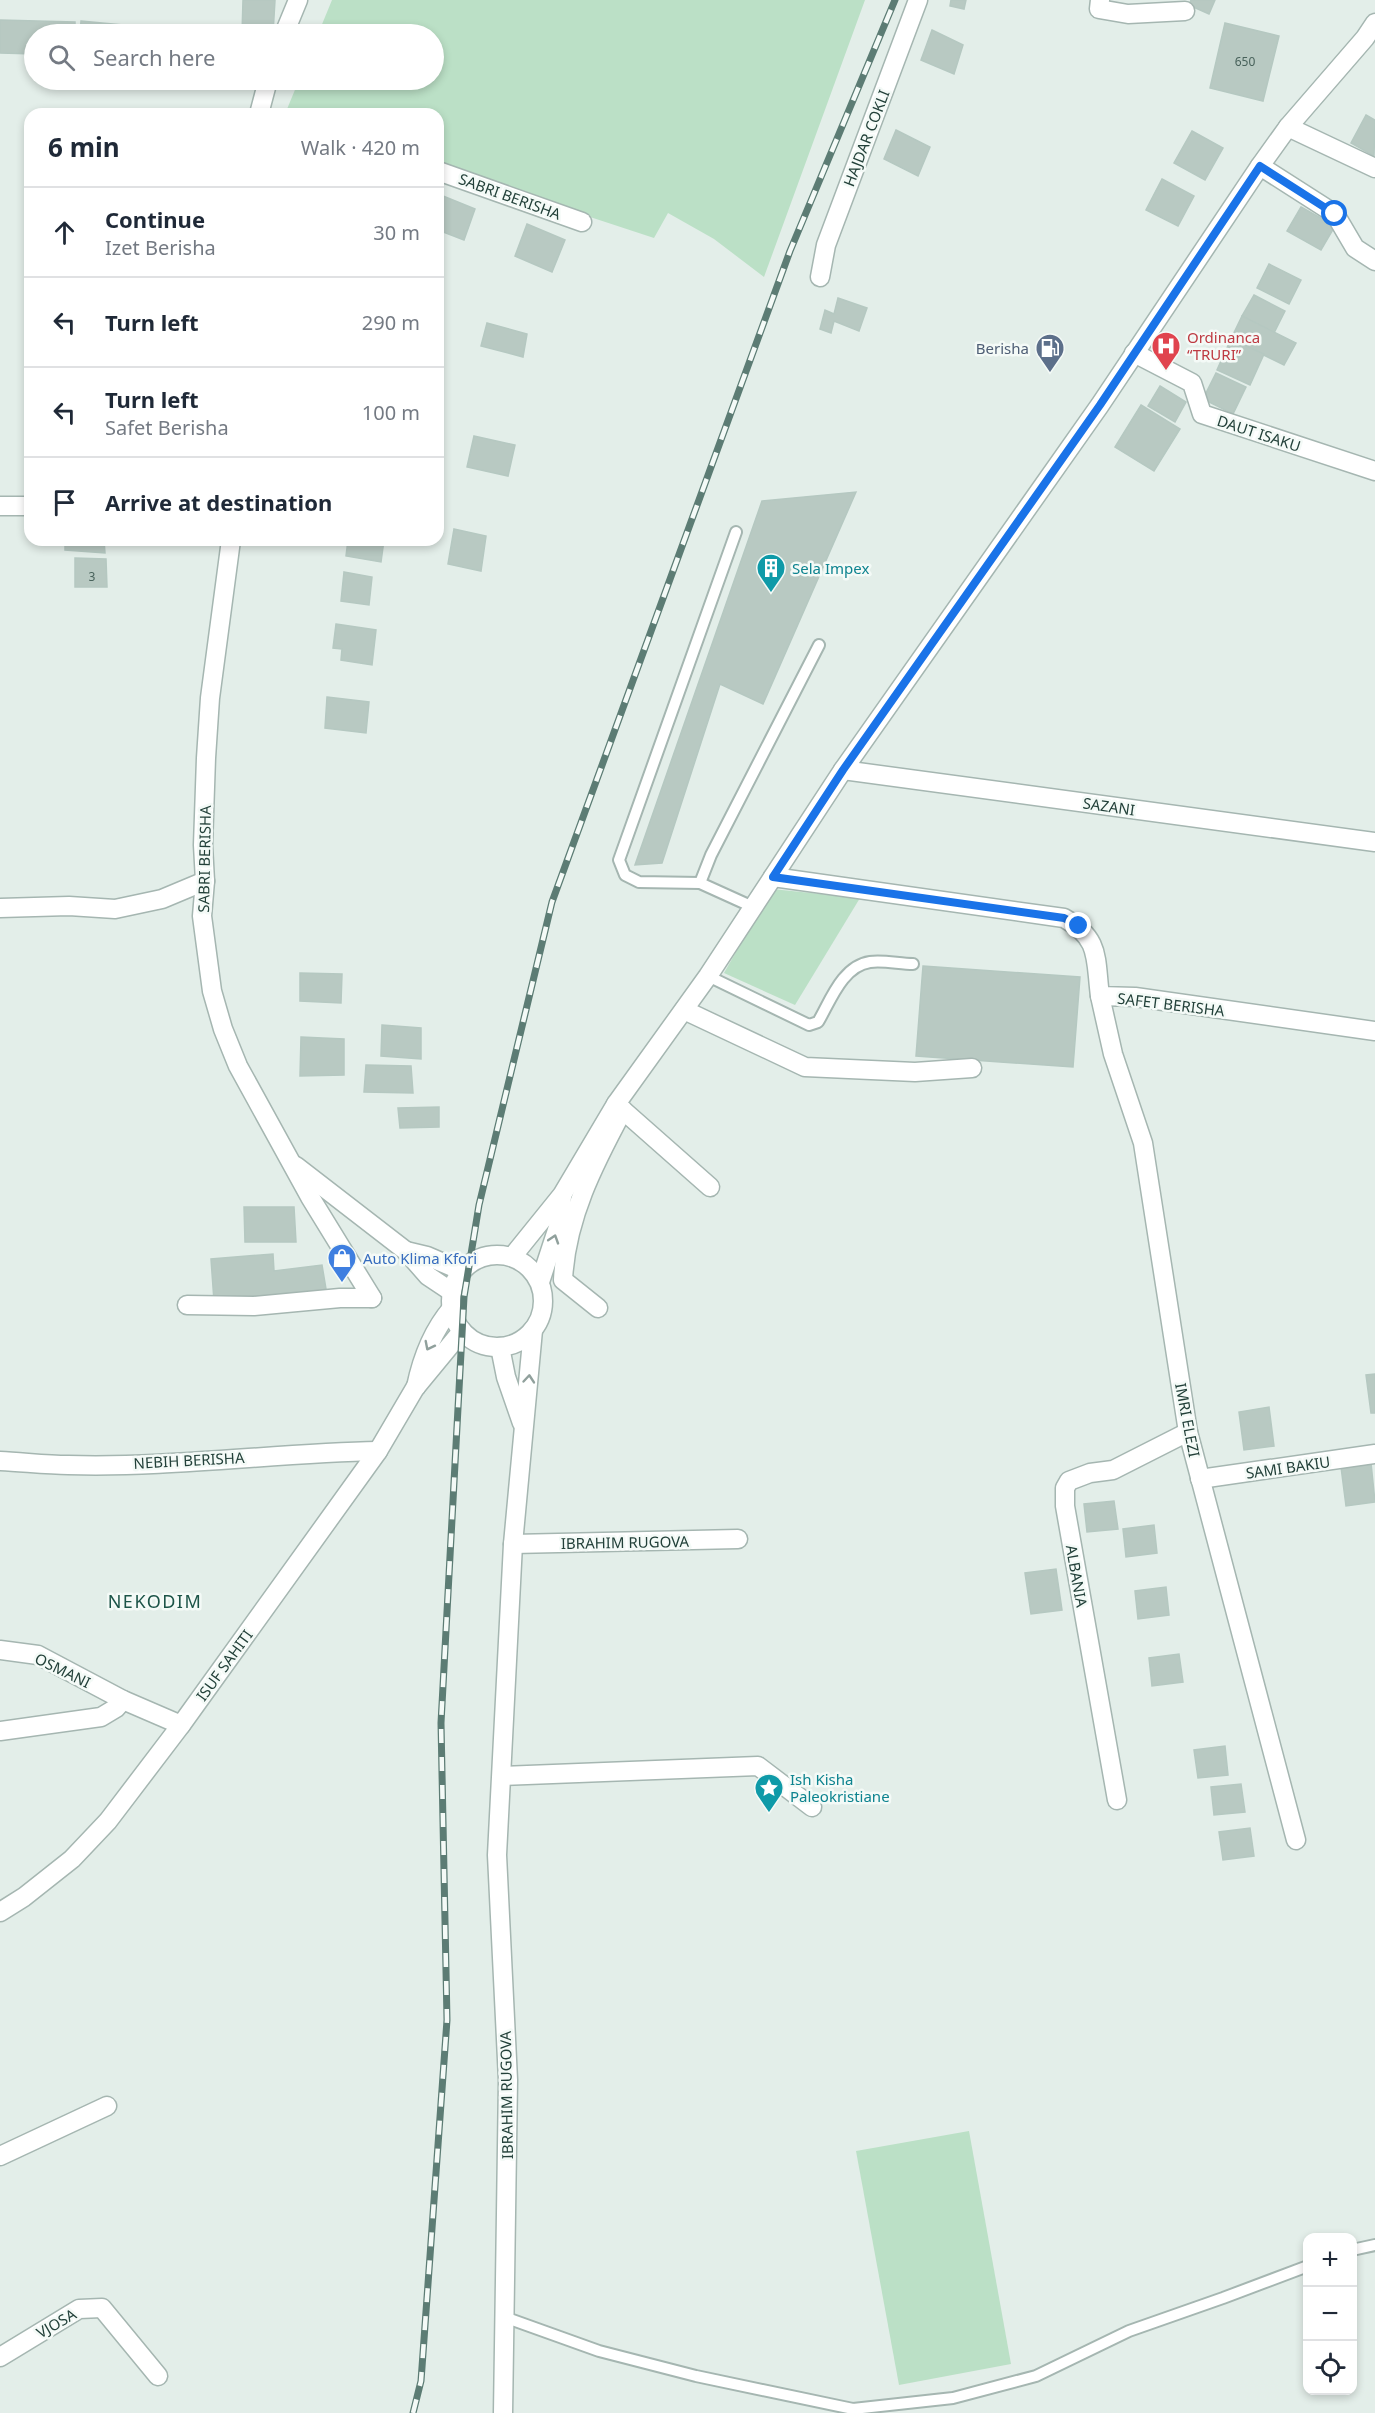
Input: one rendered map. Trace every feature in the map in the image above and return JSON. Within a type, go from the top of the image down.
[{"type":"street","points":[[288,24],[298,0]]},
{"type":"street","name":"HAJDAR COKLI","points":[[820,277],[826,245],[918,0]]},
{"type":"street","points":[[1100,0],[1099,9],[1128,14],[1185,11]]},
{"type":"street","points":[[512,1257],[562,1195],[843,770],[1134,353],[1260,166],[1288,127],[1372,35]]},
{"type":"street","points":[[261,108],[265,90]]},
{"type":"street","points":[[1288,127],[1375,168]]},
{"type":"street","points":[[1260,166],[1335,214],[1355,248],[1375,261]]},
{"type":"street","name":"SABRI BERISHA","points":[[444,173],[582,222]]},
{"type":"street","name":"DAUT ISAKU","points":[[1134,353],[1192,383],[1202,414],[1375,471]]},
{"type":"street","points":[[0,506],[24,506]]},
{"type":"street","name":"SABRI BERISHA","points":[[187,1305],[254,1306],[340,1298],[372,1298],[290,1161],[238,1066],[223,1029],[212,991],[202,916],[205,881],[203,844],[210,698],[230,546]]},
{"type":"street","name":"SAZANI","points":[[843,770],[1375,842]]},
{"type":"street","name":"SAFET BERISHA","points":[[773,877],[1064,918],[1079,926],[1093,942],[1100,996],[1135,997],[1375,1031]]},
{"type":"street","points":[[0,908],[69,906],[115,909],[162,899],[205,881]]},
{"type":"street","name":"IMRI ELEZI","points":[[1100,996],[1113,1053],[1143,1143],[1188,1432],[1296,1840]]},
{"type":"street","points":[[684,1010],[805,1067],[915,1072],[972,1068]]},
{"type":"street","points":[[619,1107],[710,1187]]},
{"type":"street","points":[[598,1308],[563,1280],[564,1259],[580,1197],[619,1107]]},
{"type":"street","name":"SABRI BERISHA","points":[[290,1161],[406,1251],[452,1300]]},
{"type":"street","points":[[540,1282],[558,1227],[562,1195]]},
{"type":"street","name":"SABRI BERISHA","points":[[406,1251],[427,1256],[462,1271]]},
{"type":"street","points":[[498,1254],[512,1257],[533,1271],[540,1282],[543,1307],[540,1320],[533,1330],[513,1345],[486,1346],[473,1340],[462,1330],[455,1320],[452,1300],[462,1271],[472,1262],[484,1256],[498,1254]]},
{"type":"street","name":"ISUF SAHITI","points":[[415,1388],[421,1362],[452,1300]]},
{"type":"street","name":"ISUF SAHITI","points":[[0,1912],[24,1897],[72,1859],[108,1821],[181,1725],[378,1451],[415,1388],[462,1330]]},
{"type":"street","name":"IBRAHIM RUGOVA","points":[[503,2413],[508,2080],[497,1855],[513,1544],[533,1330]]},
{"type":"street","name":"IBRAHIM RUGOVA","points":[[500,1347],[506,1377],[523,1428]]},
{"type":"street","name":"ALBANIA","points":[[1116,1800],[1067,1515],[1065,1488],[1069,1481],[1090,1473],[1113,1470],[1188,1432]]},
{"type":"street","name":"NEBIH BERISHA","points":[[0,1461],[91,1465],[207,1461],[315,1452],[378,1451]]},
{"type":"street","name":"SAMI BAKIU","points":[[1200,1479],[1375,1454]]},
{"type":"street","name":"IBRAHIM RUGOVA","points":[[513,1544],[738,1539]]},
{"type":"street","name":"OSMANI","points":[[0,1650],[38,1655],[123,1700],[181,1725]]},
{"type":"street","points":[[0,1731],[101,1717],[116,1708],[123,1700]]},
{"type":"street","points":[[502,1776],[758,1766],[812,1808]]},
{"type":"street","points":[[0,2156],[107,2106]]},
{"type":"street","name":"VJOSA","points":[[0,2357],[79,2309],[102,2308],[158,2376]]},
{"type":"lane","points":[[736,532],[618,860],[625,875],[639,882],[700,882],[753,906]]},
{"type":"lane","points":[[700,882],[711,855],[819,645]]},
{"type":"lane","points":[[708,976],[809,1025],[818,1022],[827,1003],[852,971],[868,962],[913,964]]},
{"type":"lane","points":[[1357,2249],[1375,2245]]},
{"type":"lane","points":[[504,2317],[610,2354],[696,2376],[854,2409],[953,2398],[1036,2376],[1129,2331],[1303,2268]]},
{"type":"green space","points":[[332,0],[865,0],[764,277],[714,239],[668,213],[654,238],[444,169],[444,108],[287,108],[295,90],[444,90],[444,24],[322,24]]},
{"type":"green space","points":[[772,889],[860,898],[795,1005],[724,973]]},
{"type":"green space","points":[[969,2131],[1011,2364],[899,2385],[856,2151]]},
{"type":"building","points":[[243,0],[275,0],[274,24],[242,24]]},
{"type":"building","points":[[951,0],[966,0],[964,9],[950,6]]},
{"type":"building","points":[[1191,0],[1215,0],[1209,14],[1189,5]]},
{"type":"building","points":[[0,20],[75,22],[75,24],[24,24],[24,54],[0,53]]},
{"type":"building","points":[[81,21],[113,24],[81,24]]},
{"type":"building","points":[[1225,23],[1279,36],[1263,101],[1210,88]]},
{"type":"building","points":[[932,30],[963,45],[954,74],[921,60]]},
{"type":"building","points":[[1366,115],[1375,120],[1374,156],[1351,143]]},
{"type":"building","points":[[896,130],[930,147],[918,176],[884,159]]},
{"type":"building","points":[[1192,131],[1223,148],[1205,180],[1174,163]]},
{"type":"building","points":[[1162,179],[1194,196],[1178,226],[1146,210]]},
{"type":"building","points":[[444,196],[475,209],[464,240],[444,232]]},
{"type":"building","points":[[1301,207],[1335,226],[1321,250],[1287,231]]},
{"type":"building","points":[[527,224],[565,240],[552,272],[515,256]]},
{"type":"building","points":[[1269,264],[1301,280],[1289,304],[1257,288]]},
{"type":"building","points":[[1254,295],[1285,311],[1274,333],[1242,316]]},
{"type":"building","points":[[838,298],[867,308],[859,331],[834,321],[831,333],[820,329],[825,310],[834,314]]},
{"type":"building","points":[[1242,316],[1296,343],[1284,365],[1231,339]]},
{"type":"building","points":[[487,323],[527,334],[523,357],[481,346]]},
{"type":"building","points":[[1231,339],[1264,354],[1250,385],[1217,370]]},
{"type":"building","points":[[1216,373],[1246,387],[1233,414],[1203,399]]},
{"type":"building","points":[[1160,386],[1186,402],[1175,422],[1148,406]]},
{"type":"building","points":[[1141,405],[1180,429],[1154,471],[1115,447]]},
{"type":"building","points":[[474,436],[515,445],[508,476],[467,467]]},
{"type":"building","name":"Sela Impex","points":[[856,492],[763,704],[720,684],[662,863],[635,865],[762,501]]},
{"type":"building","points":[[454,529],[486,536],[481,571],[448,564]]},
{"type":"building","points":[[65,546],[104,546],[105,553],[65,550]]},
{"type":"building","points":[[347,546],[383,546],[381,562],[346,556]]},
{"type":"building","points":[[75,558],[106,559],[107,587],[75,587]]},
{"type":"building","points":[[344,572],[372,577],[369,605],[341,601]]},
{"type":"building","points":[[336,624],[376,630],[372,665],[341,660],[342,649],[333,648]]},
{"type":"building","points":[[327,697],[369,702],[366,733],[325,728]]},
{"type":"building","points":[[923,966],[1080,977],[1073,1067],[916,1056]]},
{"type":"building","points":[[300,973],[342,974],[341,1003],[300,1001]]},
{"type":"building","points":[[382,1025],[421,1028],[421,1059],[381,1056]]},
{"type":"building","points":[[301,1037],[344,1039],[344,1075],[300,1076]]},
{"type":"building","points":[[366,1065],[411,1066],[413,1093],[364,1092]]},
{"type":"building","points":[[439,1107],[439,1127],[400,1128],[398,1108]]},
{"type":"building","points":[[244,1207],[294,1207],[296,1242],[245,1242]]},
{"type":"building","points":[[273,1254],[274,1271],[322,1265],[326,1289],[312,1292],[313,1298],[214,1301],[211,1259]]},
{"type":"building","points":[[1375,1374],[1375,1413],[1371,1413],[1366,1375]]},
{"type":"building","points":[[1269,1407],[1274,1446],[1244,1450],[1239,1412]]},
{"type":"building","points":[[1371,1463],[1375,1502],[1346,1506],[1341,1467]]},
{"type":"building","points":[[1114,1501],[1118,1529],[1087,1532],[1084,1504]]},
{"type":"building","points":[[1154,1525],[1157,1553],[1126,1557],[1123,1529]]},
{"type":"building","points":[[1056,1569],[1062,1610],[1031,1614],[1025,1573]]},
{"type":"building","points":[[1166,1587],[1169,1615],[1138,1619],[1135,1591]]},
{"type":"building","points":[[1179,1654],[1183,1682],[1152,1686],[1149,1658]]},
{"type":"building","points":[[1225,1746],[1228,1775],[1198,1778],[1194,1750]]},
{"type":"building","points":[[1241,1784],[1245,1812],[1214,1815],[1211,1787]]},
{"type":"building","points":[[1250,1828],[1254,1856],[1223,1860],[1219,1832]]},
{"type":"railway","points":[[413,2413],[421,2381],[447,2020],[441,1723],[464,1297],[479,1205],[552,902],[790,251],[895,0]]},
{"type":"place","name":"Ordinanca “TRURI”","points":[[1166,372]]},
{"type":"place","name":"Berisha","points":[[1050,374]]},
{"type":"place","name":"Sela Impex","points":[[771,594]]},
{"type":"place","name":"Auto Klima Kfori","points":[[342,1284]]},
{"type":"place","name":"Ish Kisha Paleokristiane","points":[[769,1814]]},
{"type":"district","name":"NEKODIM","points":[[155,1601]]},
{"type":"route","points":[[1079,926],[1064,918],[773,877],[843,770],[1100,405],[1260,166],[1335,214]]}]
